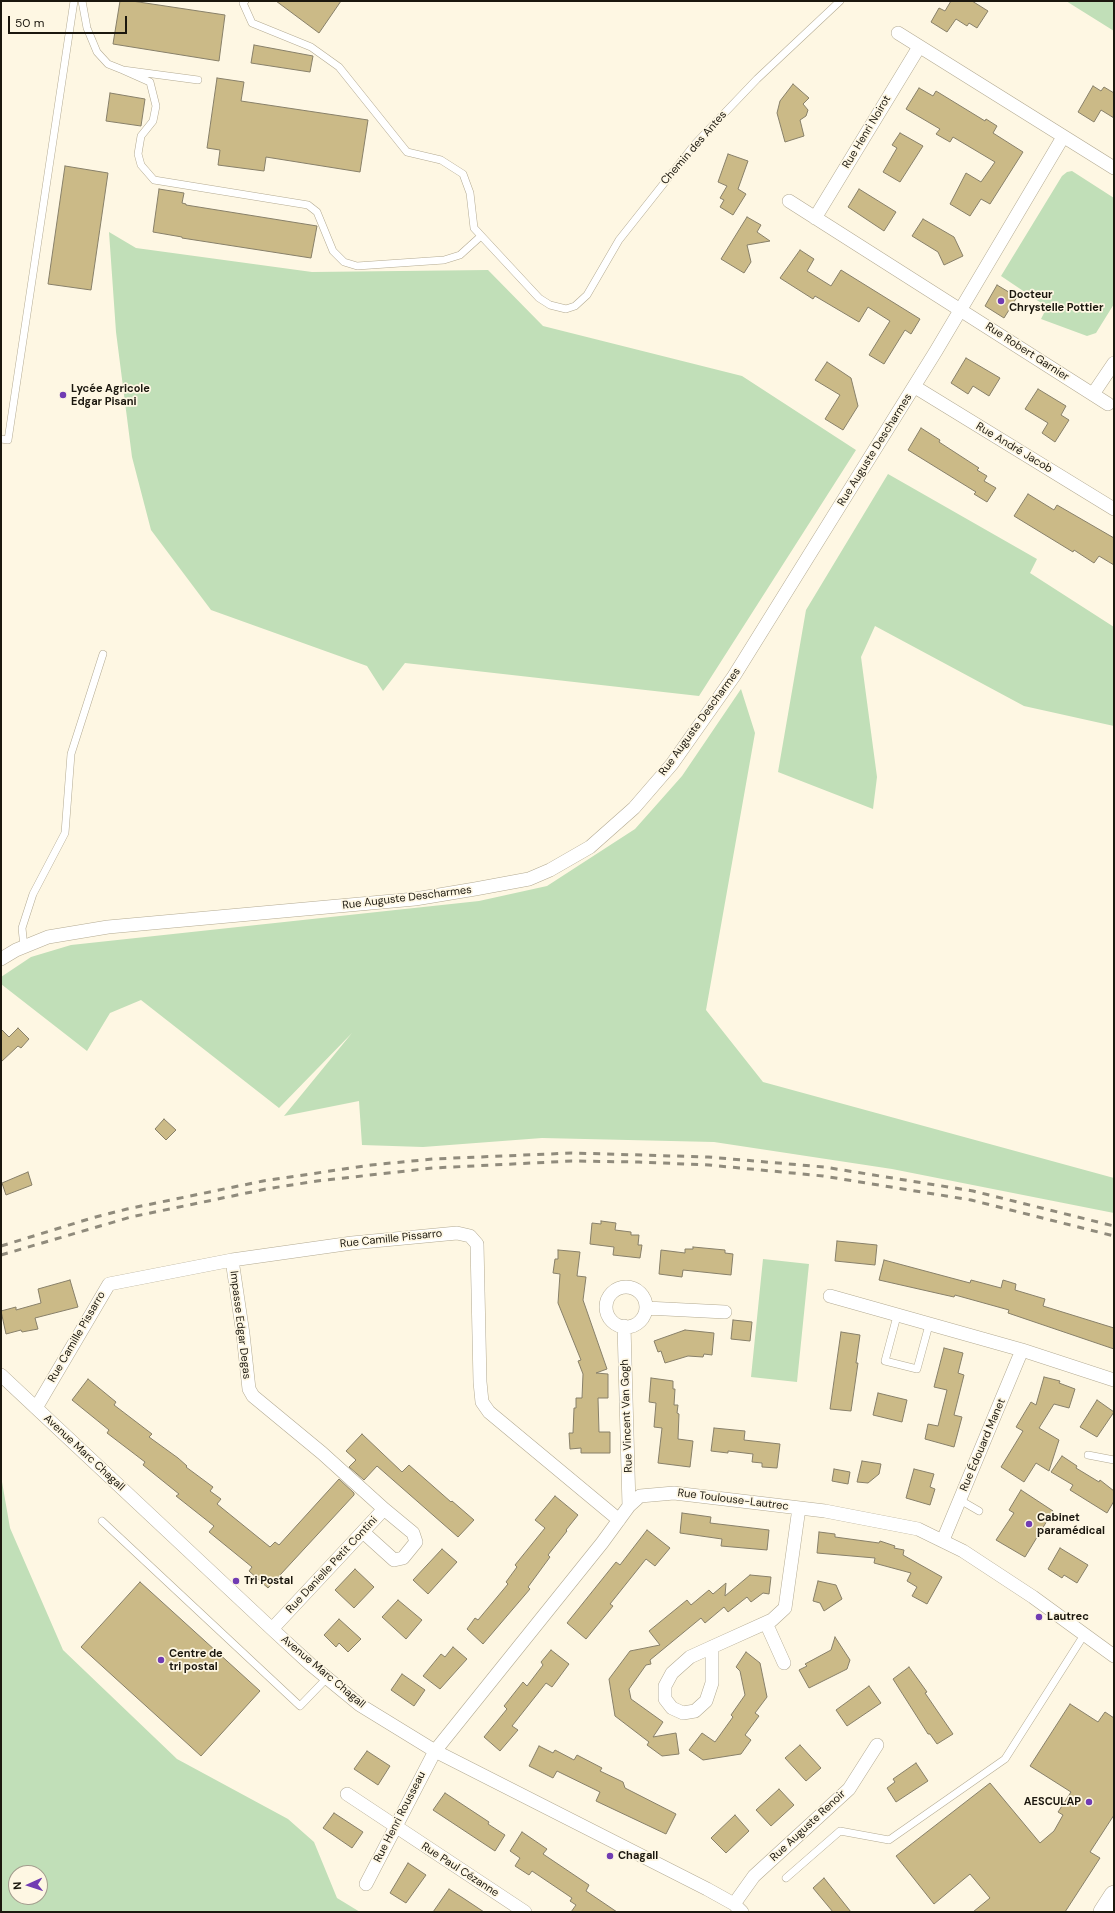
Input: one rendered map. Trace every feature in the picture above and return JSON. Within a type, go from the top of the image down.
[{"type":"street","points":[[898,33],[1114,168]]},
{"type":"street","name":"Rue Henri Noirot","points":[[815,218],[919,47]]},
{"type":"street","name":"Rue Auguste Descharmes","points":[[1,959],[48,937],[108,927],[415,899],[475,890],[528,879],[550,870],[590,847],[634,808],[668,769],[738,670],[866,462],[915,387],[1063,137]]},
{"type":"street","points":[[789,201],[961,309]]},
{"type":"street","name":"Rue Robert Garnier","points":[[961,309],[1108,404]]},
{"type":"street","points":[[1093,394],[1114,363]]},
{"type":"street","name":"Rue André Jacob","points":[[915,387],[1114,509]]},
{"type":"street","name":"Rue Camille Pissarro","points":[[36,1408],[109,1284],[232,1260],[352,1242],[457,1233],[470,1236],[477,1244],[480,1382],[482,1402],[490,1412],[619,1520]]},
{"type":"street","name":"Impasse Edgar Degas","points":[[232,1260],[243,1334],[249,1389],[253,1396],[322,1453]]},
{"type":"street","points":[[625,1287],[632,1288],[643,1295],[646,1308],[637,1324],[624,1326],[613,1321],[607,1309],[607,1303],[613,1292],[625,1287]]},
{"type":"street","points":[[830,1296],[1022,1350],[1114,1380]]},
{"type":"street","points":[[646,1308],[725,1312]]},
{"type":"street","name":"Rue Vincent Van Gogh","points":[[624,1326],[629,1506]]},
{"type":"street","name":"Rue Édouard Manet","points":[[943,1540],[1022,1350]]},
{"type":"street","name":"Avenue Marc Chagall","points":[[1,1375],[272,1628],[327,1678],[360,1705],[435,1751],[738,1908]]},
{"type":"street","name":"Rue Danielle Petit Contini","points":[[272,1628],[384,1509],[322,1453]]},
{"type":"street","name":"Rue Toulouse-Lautrec","points":[[435,1751],[629,1506],[640,1496],[674,1493],[799,1508],[918,1529],[943,1540],[968,1554],[1033,1597],[1114,1656]]},
{"type":"street","points":[[712,1647],[712,1683],[706,1701],[695,1711],[683,1713],[672,1708],[665,1699],[665,1686],[672,1673],[690,1657],[712,1647],[766,1623],[772,1620],[786,1608],[799,1508]]},
{"type":"street","points":[[363,1532],[394,1560],[403,1558],[416,1542],[413,1533],[384,1509]]},
{"type":"street","points":[[766,1623],[784,1663]]},
{"type":"street","name":"Rue Auguste Renoir","points":[[738,1908],[754,1876],[849,1789],[877,1745]]},
{"type":"street","name":"Rue Henri Rousseau","points":[[366,1884],[435,1751]]},
{"type":"street","name":"Rue Paul Cézanne","points":[[347,1794],[525,1912]]},
{"type":"street","points":[[1103,1912],[1114,1895]]},
{"type":"lane","points":[[1,439],[8,440],[74,1]]},
{"type":"lane","points":[[82,1],[87,28],[97,52],[108,64],[150,82],[156,106],[153,121],[141,136],[138,154],[141,165],[154,180],[308,205],[317,212],[333,251],[344,262],[357,266],[444,260],[460,255],[481,236],[474,228],[470,193],[464,174],[441,160],[407,152],[339,66],[311,47],[252,23],[244,3],[245,1]]},
{"type":"lane","name":"Chemin des Antes","points":[[481,236],[539,298],[550,305],[566,309],[575,306],[587,295],[619,240],[695,144],[757,79],[840,1]]},
{"type":"lane","points":[[123,70],[198,80]]},
{"type":"lane","points":[[24,947],[22,928],[33,894],[65,833],[71,754],[103,654]]},
{"type":"lane","points":[[897,1316],[885,1361],[917,1369],[929,1325]]},
{"type":"lane","points":[[1088,1455],[1114,1460]]},
{"type":"lane","points":[[960,1500],[979,1511]]},
{"type":"lane","points":[[102,1521],[300,1706],[327,1678]]},
{"type":"lane","points":[[786,1878],[840,1831],[889,1840],[1005,1759],[1084,1635]]},
{"type":"green space","points":[[1066,1],[1114,1],[1114,31]]},
{"type":"green space","points":[[1072,171],[1114,198],[1114,304],[1096,333],[1087,336],[1041,319],[1047,307],[1001,276],[1062,176],[1067,172]]},
{"type":"green space","points":[[109,232],[136,248],[312,272],[488,270],[543,326],[742,376],[856,450],[699,696],[405,663],[383,691],[367,666],[211,610],[151,530],[132,457],[116,332]]},
{"type":"green space","points":[[888,474],[1037,559],[1030,573],[1114,627],[1114,726],[1024,706],[875,626],[861,657],[877,777],[873,809],[778,772],[806,610]]},
{"type":"green space","points":[[741,689],[755,733],[706,1010],[763,1082],[1114,1178],[1114,1213],[892,1169],[714,1142],[542,1138],[423,1147],[362,1145],[359,1101],[284,1116],[352,1033],[279,1108],[141,1000],[110,1013],[87,1051],[1,984],[1,977],[31,957],[71,945],[479,901],[547,886],[635,829],[682,776]]},
{"type":"green space","points":[[763,1259],[809,1264],[797,1382],[751,1377]]},
{"type":"green space","points":[[1,1476],[10,1528],[63,1650],[177,1759],[288,1819],[314,1842],[337,1898],[360,1912],[1,1912]]},
{"type":"building","points":[[120,1],[132,1],[225,15],[219,61],[113,44]]},
{"type":"building","points":[[276,1],[341,1],[319,33]]},
{"type":"building","points":[[951,1],[972,1],[988,11],[977,28],[969,23],[967,26],[956,19],[947,32],[931,22],[939,8],[945,11]]},
{"type":"building","points":[[254,45],[313,56],[310,72],[251,63]]},
{"type":"building","points":[[217,78],[244,82],[241,101],[368,120],[360,172],[266,157],[264,171],[218,165],[220,150],[207,148]]},
{"type":"building","points":[[793,84],[809,98],[803,104],[808,110],[806,116],[800,120],[804,136],[785,142],[777,113],[780,101]]},
{"type":"building","points":[[1093,86],[1101,91],[1104,87],[1114,93],[1114,118],[1101,110],[1094,122],[1078,112]]},
{"type":"building","points":[[919,88],[933,96],[936,91],[985,121],[986,119],[997,126],[993,133],[1023,152],[990,204],[981,199],[970,216],[950,204],[966,173],[981,182],[995,162],[953,137],[950,142],[936,134],[940,129],[906,109]]},
{"type":"building","points":[[110,93],[145,99],[141,126],[106,121]]},
{"type":"building","points":[[900,133],[923,146],[900,182],[883,172],[897,148],[892,145]]},
{"type":"building","points":[[728,154],[748,161],[738,189],[746,194],[733,215],[720,207],[724,200],[720,198],[727,186],[718,182]]},
{"type":"building","points":[[65,166],[108,173],[91,290],[48,284]]},
{"type":"building","points":[[159,189],[184,193],[182,203],[186,205],[317,226],[311,258],[182,238],[153,232]]},
{"type":"building","points":[[859,189],[896,212],[884,231],[848,207]]},
{"type":"building","points":[[747,217],[761,225],[757,232],[770,241],[747,245],[751,262],[744,273],[721,259]]},
{"type":"building","points":[[923,219],[954,237],[963,256],[944,265],[938,252],[912,236]]},
{"type":"building","points":[[800,250],[814,259],[807,271],[831,286],[841,270],[920,319],[911,334],[905,330],[884,364],[869,355],[890,321],[868,307],[859,322],[815,296],[813,299],[780,278]]},
{"type":"building","name":"Docteur Chrystelle Pottier","points":[[997,285],[1017,297],[1004,318],[985,306]]},
{"type":"building","points":[[966,358],[1000,378],[989,396],[973,386],[968,394],[951,383]]},
{"type":"building","points":[[827,362],[851,378],[858,406],[843,430],[825,419],[840,395],[815,380]]},
{"type":"building","points":[[1038,389],[1066,406],[1061,415],[1069,420],[1055,442],[1042,433],[1048,423],[1025,409]]},
{"type":"building","points":[[921,428],[940,440],[939,442],[979,468],[977,470],[987,476],[984,481],[996,488],[987,502],[974,494],[976,492],[908,450]]},
{"type":"building","points":[[1028,494],[1054,510],[1057,505],[1114,538],[1114,565],[1099,556],[1094,563],[1014,516]]},
{"type":"building","points":[[18,1028],[29,1039],[21,1048],[18,1046],[1,1062],[1,1029],[9,1037]]},
{"type":"building","points":[[164,1119],[176,1130],[166,1140],[155,1129]]},
{"type":"building","points":[[28,1172],[32,1185],[6,1195],[2,1183]]},
{"type":"building","points":[[601,1221],[616,1223],[615,1230],[631,1232],[631,1235],[639,1235],[638,1245],[642,1245],[640,1258],[613,1255],[614,1247],[590,1244],[592,1223],[601,1224]]},
{"type":"building","points":[[837,1241],[877,1245],[875,1265],[835,1261]]},
{"type":"building","points":[[693,1247],[725,1250],[725,1253],[733,1254],[731,1275],[683,1270],[682,1277],[659,1274],[661,1250],[685,1253],[685,1249],[693,1249]]},
{"type":"building","points":[[558,1250],[580,1252],[577,1276],[586,1277],[583,1300],[607,1369],[596,1373],[608,1374],[608,1398],[598,1398],[599,1432],[610,1432],[610,1453],[581,1453],[581,1448],[570,1449],[569,1433],[573,1433],[576,1398],[582,1398],[583,1374],[578,1361],[581,1360],[558,1303],[560,1274],[553,1273],[555,1259],[558,1259]]},
{"type":"building","points":[[884,1260],[970,1283],[971,1280],[1001,1288],[1003,1280],[1016,1284],[1015,1290],[1045,1299],[1043,1306],[1114,1328],[1114,1349],[1008,1313],[1009,1310],[955,1295],[954,1297],[879,1280]]},
{"type":"building","points":[[70,1280],[78,1307],[35,1318],[38,1329],[22,1332],[21,1330],[6,1334],[1,1311],[16,1307],[16,1310],[41,1303],[38,1289]]},
{"type":"building","points":[[733,1320],[752,1322],[750,1341],[731,1339]]},
{"type":"building","points":[[685,1330],[714,1333],[712,1355],[704,1354],[703,1357],[688,1356],[665,1363],[661,1351],[658,1352],[654,1341]]},
{"type":"building","points":[[841,1332],[860,1335],[856,1363],[858,1363],[851,1411],[830,1409]]},
{"type":"building","points":[[944,1348],[963,1353],[958,1373],[964,1375],[954,1415],[962,1417],[954,1447],[925,1439],[928,1424],[938,1426],[947,1390],[934,1387]]},
{"type":"building","points":[[1044,1377],[1060,1381],[1059,1383],[1075,1389],[1069,1408],[1054,1404],[1039,1428],[1059,1440],[1049,1471],[1036,1463],[1024,1482],[1001,1467],[1023,1431],[1016,1427],[1031,1402],[1036,1405]]},
{"type":"building","points":[[651,1378],[673,1381],[673,1389],[675,1389],[674,1405],[678,1405],[677,1413],[679,1414],[678,1439],[693,1441],[690,1467],[658,1463],[662,1428],[654,1427],[656,1403],[649,1402]]},
{"type":"building","points":[[88,1379],[116,1402],[114,1405],[152,1434],[149,1437],[178,1458],[187,1466],[186,1467],[213,1487],[210,1491],[221,1499],[217,1504],[270,1547],[275,1542],[279,1545],[339,1479],[354,1493],[354,1495],[268,1588],[249,1571],[252,1567],[209,1532],[214,1526],[176,1496],[179,1494],[143,1465],[145,1462],[107,1433],[109,1430],[72,1400]]},
{"type":"building","points":[[878,1393],[907,1400],[902,1422],[873,1415]]},
{"type":"building","points":[[1097,1400],[1114,1412],[1097,1437],[1080,1427]]},
{"type":"building","points":[[714,1428],[745,1431],[744,1440],[780,1444],[777,1468],[762,1467],[762,1463],[752,1462],[753,1454],[728,1451],[728,1453],[711,1451]]},
{"type":"building","points":[[362,1434],[402,1472],[409,1465],[474,1520],[458,1537],[377,1466],[364,1480],[349,1467],[356,1460],[346,1451]]},
{"type":"building","points":[[1062,1456],[1077,1466],[1076,1468],[1099,1482],[1100,1480],[1114,1491],[1114,1501],[1107,1513],[1070,1490],[1073,1485],[1051,1472]]},
{"type":"building","points":[[862,1461],[881,1464],[879,1474],[868,1483],[857,1482]]},
{"type":"building","points":[[834,1469],[850,1472],[848,1484],[832,1481]]},
{"type":"building","points":[[914,1469],[934,1474],[930,1487],[935,1489],[930,1505],[906,1498]]},
{"type":"building","name":"Cabinet paramédical","points":[[1021,1490],[1053,1511],[1025,1557],[996,1540],[1014,1513],[1009,1510]]},
{"type":"building","points":[[555,1496],[578,1515],[548,1555],[550,1557],[528,1587],[530,1589],[483,1644],[467,1629],[475,1618],[478,1620],[508,1584],[506,1582],[517,1567],[515,1565],[545,1528],[535,1520]]},
{"type":"building","points":[[682,1513],[711,1517],[710,1523],[769,1530],[767,1550],[721,1546],[722,1539],[680,1533]]},
{"type":"building","points":[[647,1530],[670,1548],[655,1566],[646,1559],[610,1604],[613,1606],[586,1639],[567,1623],[616,1562],[620,1565]]},
{"type":"building","points":[[819,1532],[835,1534],[835,1537],[879,1543],[880,1541],[895,1546],[894,1548],[904,1550],[903,1555],[942,1577],[927,1604],[912,1596],[917,1587],[907,1581],[911,1573],[874,1563],[875,1558],[817,1553]]},
{"type":"building","points":[[1060,1548],[1088,1565],[1077,1583],[1064,1575],[1062,1578],[1048,1569]]},
{"type":"building","points":[[442,1549],[457,1562],[428,1594],[413,1580]]},
{"type":"building","points":[[355,1569],[374,1587],[354,1608],[335,1590]]},
{"type":"building","points":[[750,1575],[771,1577],[769,1594],[763,1593],[751,1602],[747,1597],[728,1612],[724,1607],[705,1623],[701,1618],[650,1660],[651,1664],[646,1665],[629,1689],[631,1699],[663,1722],[653,1737],[676,1733],[679,1754],[662,1756],[647,1745],[649,1742],[615,1716],[609,1679],[630,1651],[660,1645],[649,1631],[687,1600],[691,1605],[709,1590],[713,1594],[726,1583],[725,1596]]},
{"type":"building","points":[[818,1581],[836,1585],[842,1599],[824,1611],[820,1603],[813,1601]]},
{"type":"building","name":"Centre de tri postal","points":[[140,1582],[260,1691],[201,1756],[81,1647]]},
{"type":"building","points":[[398,1600],[422,1620],[406,1639],[382,1617]]},
{"type":"building","points":[[339,1619],[361,1639],[348,1652],[339,1643],[336,1647],[324,1635]]},
{"type":"building","points":[[835,1637],[850,1660],[847,1669],[809,1688],[799,1670],[807,1666],[805,1664],[831,1650]]},
{"type":"building","points":[[453,1647],[467,1659],[440,1689],[423,1676],[441,1654],[445,1657]]},
{"type":"building","points":[[551,1650],[569,1664],[552,1687],[546,1683],[512,1726],[518,1730],[500,1751],[484,1737],[507,1709],[504,1706],[523,1682],[527,1686],[543,1665],[541,1662]]},
{"type":"building","points":[[746,1652],[760,1663],[767,1697],[755,1713],[759,1716],[745,1735],[751,1740],[741,1754],[703,1760],[689,1750],[702,1733],[715,1742],[733,1717],[731,1715],[745,1695],[740,1671],[736,1667]]},
{"type":"building","points":[[909,1667],[927,1692],[925,1693],[953,1734],[937,1744],[930,1734],[928,1734],[893,1679]]},
{"type":"building","points":[[402,1674],[425,1690],[414,1706],[391,1690]]},
{"type":"building","points":[[869,1686],[881,1703],[847,1726],[836,1710]]},
{"type":"building","name":"AESCULAP","points":[[1070,1704],[1098,1722],[1105,1712],[1114,1718],[1114,1815],[1090,1852],[1100,1858],[1065,1912],[973,1912],[990,1898],[970,1874],[934,1904],[896,1856],[990,1783],[1040,1843],[1054,1831],[1063,1815],[1058,1812],[1071,1792],[1030,1766]]},
{"type":"building","points":[[800,1745],[821,1768],[806,1781],[785,1758]]},
{"type":"building","points":[[539,1746],[553,1753],[555,1750],[574,1760],[577,1755],[602,1768],[600,1771],[623,1782],[625,1788],[676,1814],[666,1834],[596,1801],[600,1792],[557,1771],[553,1778],[529,1766]]},
{"type":"building","points":[[367,1751],[390,1766],[378,1785],[354,1769]]},
{"type":"building","points":[[916,1763],[928,1781],[896,1802],[887,1788],[895,1782],[893,1779]]},
{"type":"building","points":[[779,1789],[794,1805],[771,1826],[756,1810]]},
{"type":"building","points":[[445,1793],[489,1822],[488,1824],[505,1835],[495,1851],[433,1810]]},
{"type":"building","points":[[334,1813],[363,1832],[352,1848],[323,1828]]},
{"type":"building","points":[[735,1815],[749,1831],[726,1853],[711,1838]]},
{"type":"building","points":[[522,1832],[547,1849],[543,1854],[589,1885],[586,1891],[617,1912],[571,1912],[576,1905],[570,1901],[572,1898],[532,1871],[529,1875],[515,1866],[520,1858],[510,1851]]},
{"type":"building","points":[[408,1863],[426,1875],[406,1903],[390,1893]]},
{"type":"building","points":[[824,1878],[851,1912],[833,1912],[813,1888]]},
{"type":"building","points":[[449,1889],[463,1898],[484,1912],[433,1912]]},
{"type":"railway","points":[[1,1246],[92,1218],[127,1209],[263,1181],[371,1165],[433,1159],[572,1153],[708,1157],[824,1167],[973,1191],[1114,1226]]},
{"type":"railway","points":[[1,1255],[131,1217],[266,1189],[317,1181],[433,1168],[572,1161],[709,1165],[823,1176],[971,1200],[1114,1236]]},
{"type":"place","name":"Docteur Chrystelle Pottier","points":[[1001,301]]},
{"type":"place","name":"Lycée Agricole Edgar Pisani","points":[[63,395]]},
{"type":"place","name":"Cabinet paramédical","points":[[1029,1524]]},
{"type":"place","name":"Tri Postal","points":[[236,1581]]},
{"type":"place","name":"Lautrec","points":[[1039,1617]]},
{"type":"place","name":"Centre de tri postal","points":[[161,1660]]},
{"type":"place","name":"AESCULAP","points":[[1089,1802]]},
{"type":"place","name":"Chagall","points":[[610,1856]]}]
